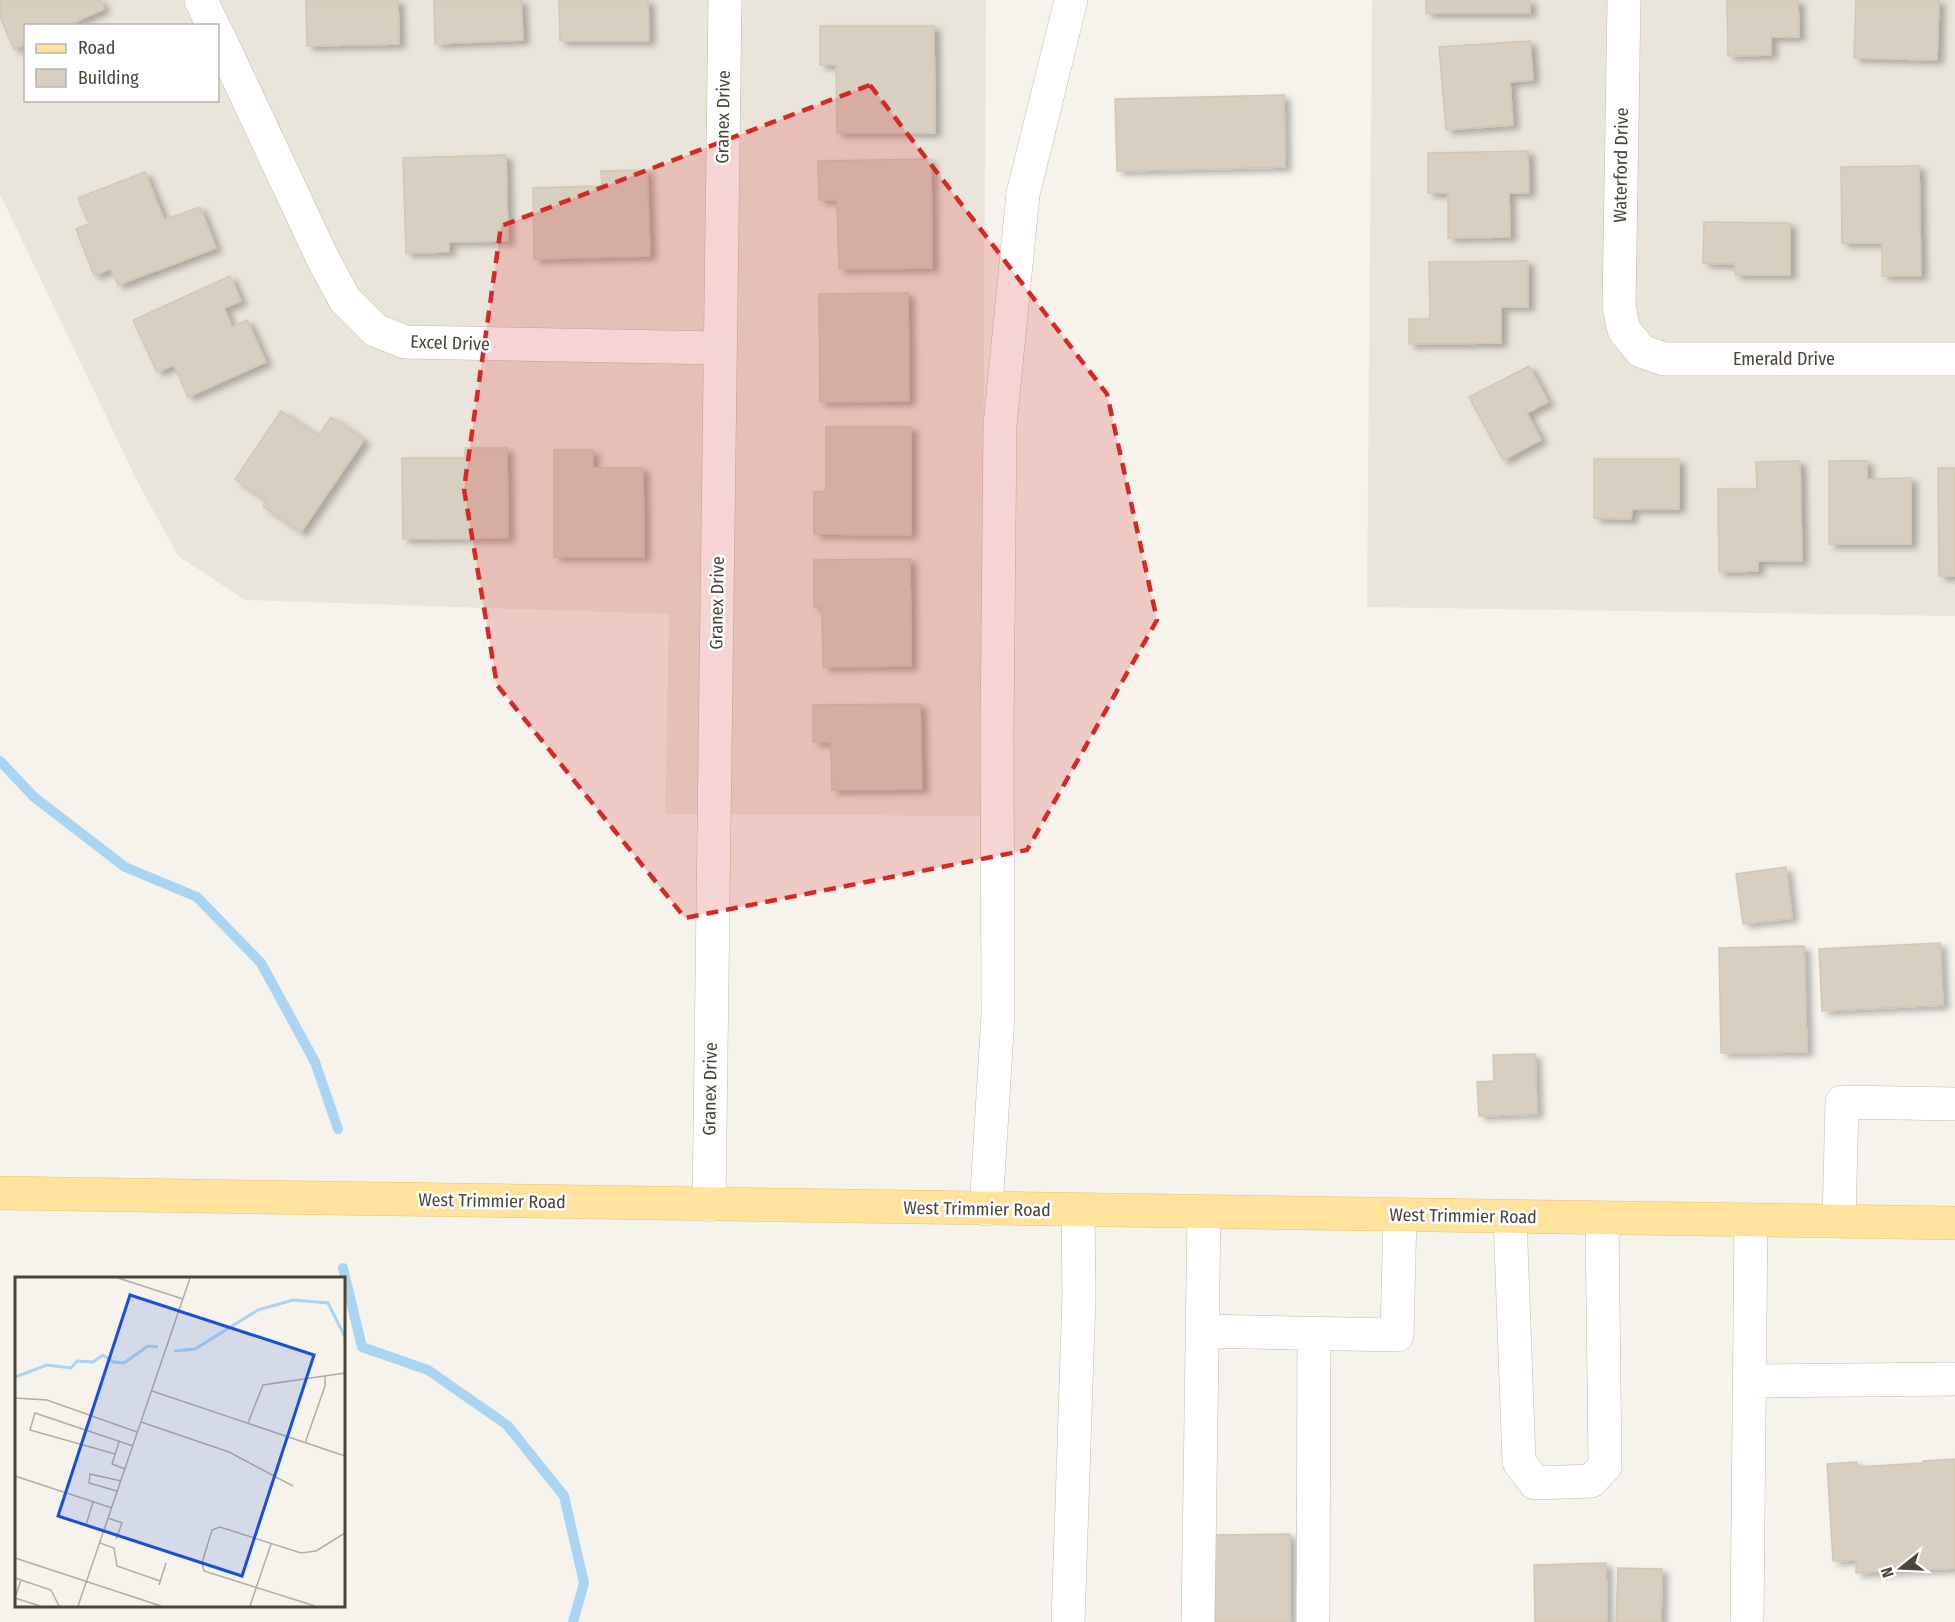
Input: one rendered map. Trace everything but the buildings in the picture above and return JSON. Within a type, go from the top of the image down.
[{"type":"main road","name":"West Trimmier Road","points":[[0,1193],[1955,1223]]},
{"type":"street","points":[[201,0],[212,24]]},
{"type":"street","name":"Granex Drive","points":[[709,1205],[725,0]]},
{"type":"street","points":[[986,1209],[998,1015],[997,719],[1000,425],[1023,194],[1071,0]]},
{"type":"street","name":"Waterford Drive","points":[[1624,0],[1619,307],[1624,330]]},
{"type":"street","name":"Excel Drive","points":[[219,37],[323,260],[345,300],[375,330],[405,342],[720,348]]},
{"type":"street","name":"Emerald Drive","points":[[1624,330],[1641,351],[1664,359],[1955,359]]},
{"type":"street","points":[[1839,1221],[1842,1102],[1955,1104]]},
{"type":"street","points":[[1068,1622],[1079,1296],[1078,1210]]},
{"type":"street","points":[[1198,1622],[1204,1212]]},
{"type":"street","points":[[1202,1331],[1397,1335],[1400,1215]]},
{"type":"street","points":[[1510,1217],[1519,1462],[1535,1483],[1591,1481],[1605,1466],[1602,1218]]},
{"type":"street","points":[[1747,1622],[1751,1220]]},
{"type":"street","points":[[1313,1622],[1314,1334]]},
{"type":"street","points":[[1750,1381],[1954,1379]]},
{"type":"highlighted area","points":[[870,85],[1107,394],[1157,620],[1027,850],[685,918],[497,685],[464,489],[501,226]]},
{"type":"shaded area","points":[[0,0],[986,0],[981,816],[665,814],[669,614],[245,600],[178,556],[137,481],[0,194]]},
{"type":"shaded area","points":[[1372,0],[1955,0],[1955,616],[1367,607]]},
{"type":"waterway","points":[[0,761],[34,797],[125,867],[197,897],[261,963],[315,1062],[338,1129]]},
{"type":"waterway","points":[[343,1268],[362,1347],[428,1370],[507,1425],[564,1496],[584,1583],[573,1622]]}]
